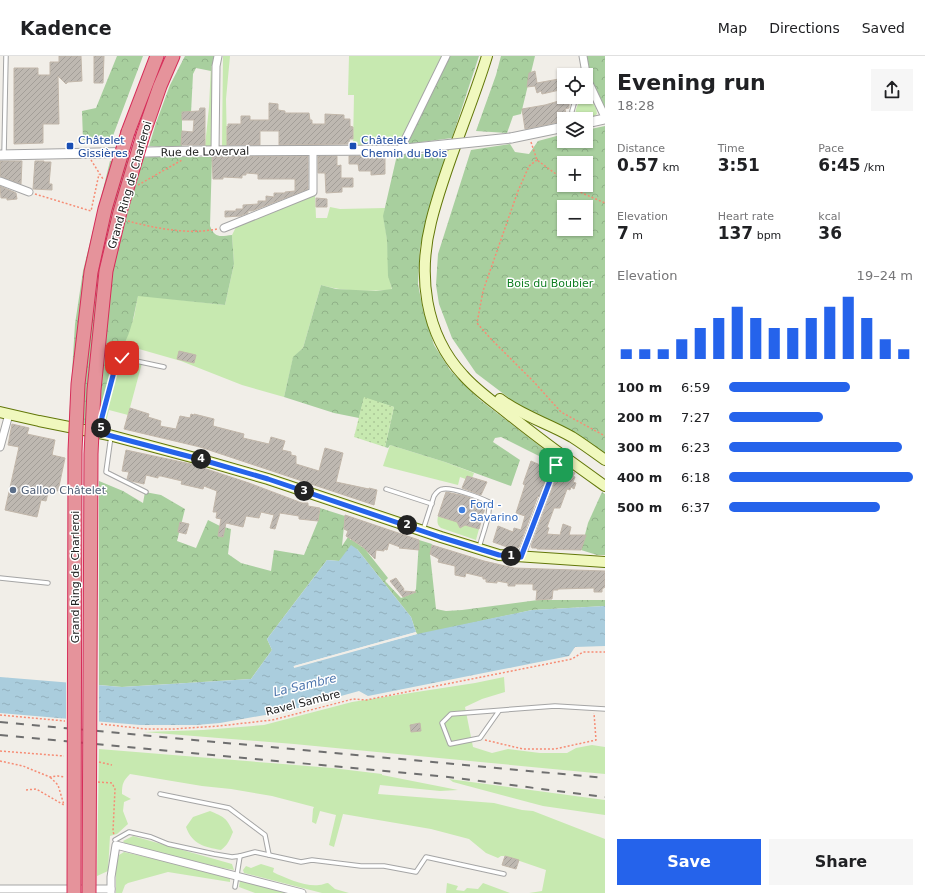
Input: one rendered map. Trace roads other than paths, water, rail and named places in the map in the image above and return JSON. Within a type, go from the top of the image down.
[{"type":"highway","name":"Grand Ring de Charleroi","points":[[74,893],[75,459],[78,384],[93,265],[105,209],[128,132],[158,56]]},
{"type":"highway","name":"Grand Ring de Charleroi","points":[[89,893],[91,454],[94,390],[106,271],[120,212],[143,135],[160,86],[173,56]]},
{"type":"main road","points":[[488,56],[443,181],[431,222],[426,250],[424,277],[430,316],[436,334],[447,354],[470,382],[533,434],[605,486]]},
{"type":"main road","points":[[494,56],[447,187],[436,224],[430,264],[434,308],[442,333],[452,352],[473,378],[509,406],[571,436],[605,460]]},
{"type":"main road","points":[[4,413],[111,435],[268,479],[499,555],[605,562]]},
{"type":"main road","points":[[592,561],[605,557]]},
{"type":"street","points":[[215,152],[216,66],[218,56]]},
{"type":"street","points":[[402,149],[446,56]]},
{"type":"street","points":[[583,56],[584,68]]},
{"type":"street","points":[[593,94],[605,118],[593,121]]},
{"type":"street","name":"Rue de Loverval","points":[[2,155],[402,149],[511,138],[557,129]]},
{"type":"street","points":[[224,228],[313,192],[313,150]]},
{"type":"street","points":[[0,181],[29,192]]},
{"type":"street","points":[[0,447],[4,413]]},
{"type":"street","points":[[521,557],[556,465]]},
{"type":"street","points":[[0,889],[111,891],[111,877],[116,842],[302,893]]},
{"type":"lane","points":[[2,155],[6,56]]},
{"type":"lane","points":[[100,433],[102,417],[116,364],[122,358],[164,367]]},
{"type":"lane","points":[[111,435],[106,472],[146,492]]},
{"type":"lane","points":[[423,531],[434,496],[442,489],[448,488],[490,502],[488,516],[478,549]]},
{"type":"lane","points":[[386,489],[432,504]]},
{"type":"lane","points":[[0,578],[48,583]]},
{"type":"lane","points":[[499,711],[480,738],[450,744],[442,723],[451,714],[555,706],[594,707],[605,709]]},
{"type":"lane","points":[[160,794],[229,808],[265,835],[269,855]]},
{"type":"lane","points":[[116,842],[129,832],[151,837],[183,848],[232,857],[255,852],[301,862],[312,860],[361,866],[384,866],[416,872],[426,856],[504,874]]},
{"type":"lane","points":[[235,887],[240,856]]},
{"type":"water","name":"La Sambre","points":[[351,545],[357,549],[411,617],[416,632],[294,666],[294,668],[417,634],[532,610],[605,606],[605,646],[575,647],[569,656],[368,696],[359,691],[287,711],[220,723],[196,725],[140,725],[0,713],[0,677],[122,687],[251,679],[272,650],[267,639],[327,560],[339,561]]},
{"type":"railway","points":[[0,722],[605,778]]},
{"type":"railway","points":[[0,735],[448,777],[605,797]]},
{"type":"place","name":"Châtelet Gissières","points":[[70,146]]},
{"type":"place","name":"Châtelet Chemin du Bois","points":[[353,146]]},
{"type":"place","name":"Galloo Châtelet","points":[[13,490]]},
{"type":"place","name":"Ford - Savarino","points":[[462,510]]},
{"type":"park label","name":"Bois du Boubier","points":[[550,283]]}]
